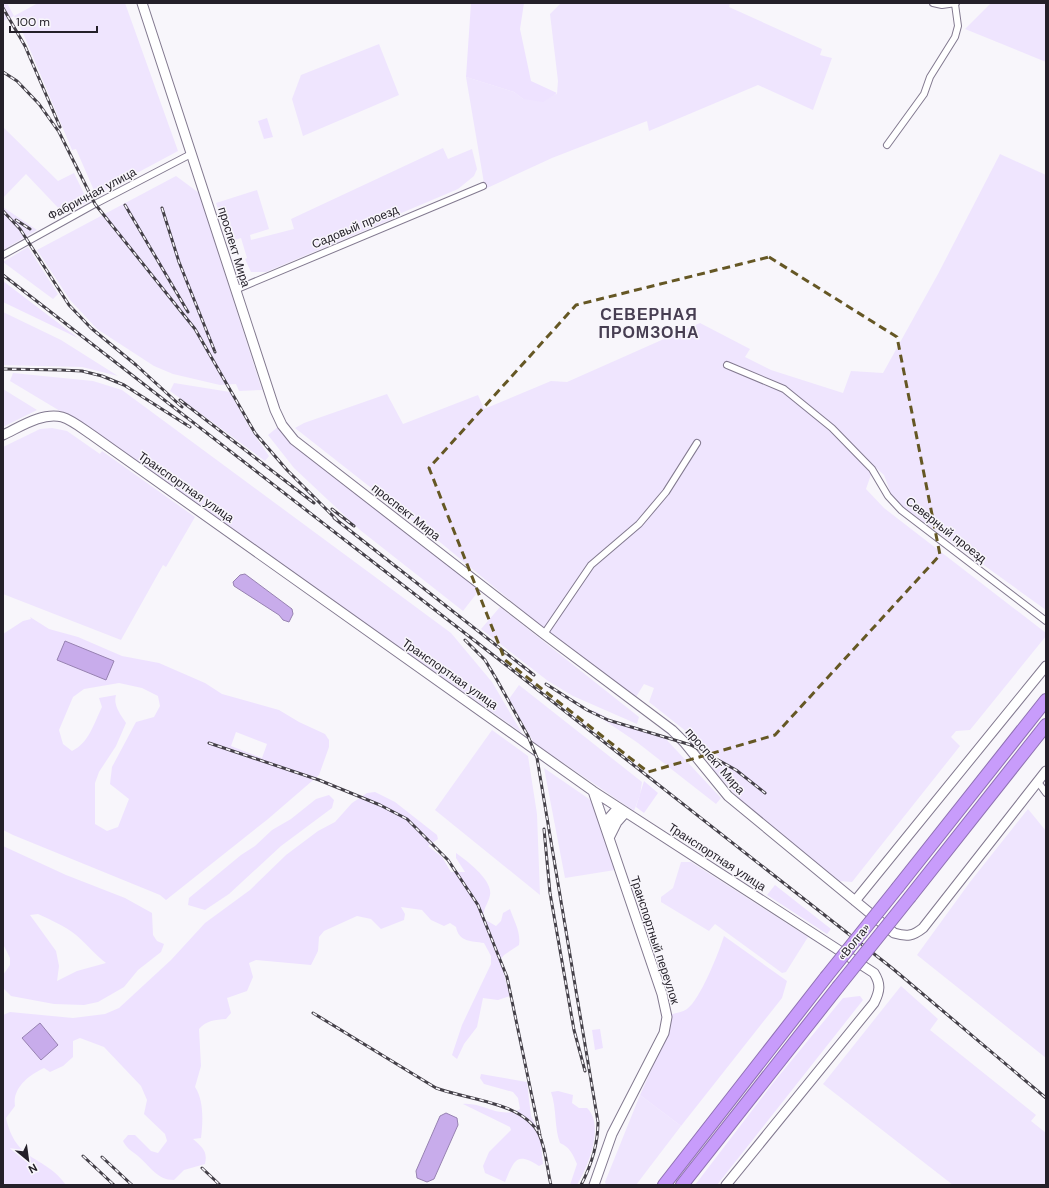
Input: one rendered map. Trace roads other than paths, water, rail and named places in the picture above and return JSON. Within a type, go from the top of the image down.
[{"type":"highway","name":"«Волга»","points":[[664,1185],[826,977],[1046,700]]},
{"type":"highway","name":"«Волга»","points":[[682,1185],[1046,725]]},
{"type":"street","name":"проспект Мира","points":[[142,3],[234,290],[275,410],[282,425],[294,440],[544,634],[672,730],[684,742],[728,796],[894,933],[908,936],[917,933],[923,928],[1038,782]]},
{"type":"street","points":[[887,145],[924,94],[930,77],[954,37],[958,26],[956,3],[942,5],[933,3]]},
{"type":"street","name":"Фабричная улица","points":[[4,255],[191,154]]},
{"type":"street","name":"Садовый проезд","points":[[234,290],[483,186]]},
{"type":"street","name":"Северный проезд","points":[[727,365],[784,389],[832,428],[872,469],[888,496],[901,510],[1046,621]]},
{"type":"street","name":"Транспортная улица","points":[[3,435],[49,416],[63,417],[86,431],[593,791],[874,973],[879,981],[880,990],[874,1002],[726,1185]]},
{"type":"street","points":[[544,634],[591,565],[639,524],[666,492],[697,443]]},
{"type":"street","points":[[855,901],[1046,666]]},
{"type":"street","points":[[1046,771],[1038,782],[1046,793]]},
{"type":"street","name":"Транспортный переулок","points":[[593,791],[662,994],[666,1017],[664,1032],[612,1134],[594,1184]]},
{"type":"street","points":[[606,826],[610,817],[622,810]]},
{"type":"street","points":[[609,838],[622,810]]},
{"type":"railway","points":[[3,8],[25,46],[60,127]]},
{"type":"railway","points":[[3,72],[17,81],[39,104],[59,132],[95,204],[195,329],[255,433],[287,470],[338,521]]},
{"type":"railway","points":[[125,205],[188,312]]},
{"type":"railway","points":[[162,208],[179,262],[215,352]]},
{"type":"railway","points":[[3,211],[20,229],[69,305],[91,328],[136,365],[182,407]]},
{"type":"railway","points":[[16,220],[30,229]]},
{"type":"railway","points":[[3,275],[497,658],[892,968],[1046,1098]]},
{"type":"railway","points":[[3,369],[82,371],[102,376],[124,385],[190,427]]},
{"type":"railway","points":[[180,400],[314,503]]},
{"type":"railway","points":[[332,509],[354,526]]},
{"type":"railway","points":[[334,518],[534,675]]},
{"type":"railway","points":[[465,640],[485,660],[528,736],[537,758],[598,1122],[597,1138],[593,1154],[581,1185]]},
{"type":"railway","points":[[546,684],[587,710],[608,720],[691,745],[736,770],[765,793]]},
{"type":"railway","points":[[209,743],[319,780],[380,805],[407,819],[448,860],[478,905],[507,977],[540,1135]]},
{"type":"railway","points":[[544,829],[550,893],[574,1030],[585,1071]]},
{"type":"railway","points":[[313,1013],[436,1088],[494,1104],[521,1115],[531,1123],[539,1134],[545,1153],[551,1185]]},
{"type":"railway","points":[[83,1156],[114,1185]]},
{"type":"railway","points":[[102,1157],[132,1185]]},
{"type":"railway","points":[[202,1168],[220,1185]]},
{"type":"district","name":"СЕВЕРНАЯ ПРОМЗОНА","points":[[649,323]]}]
